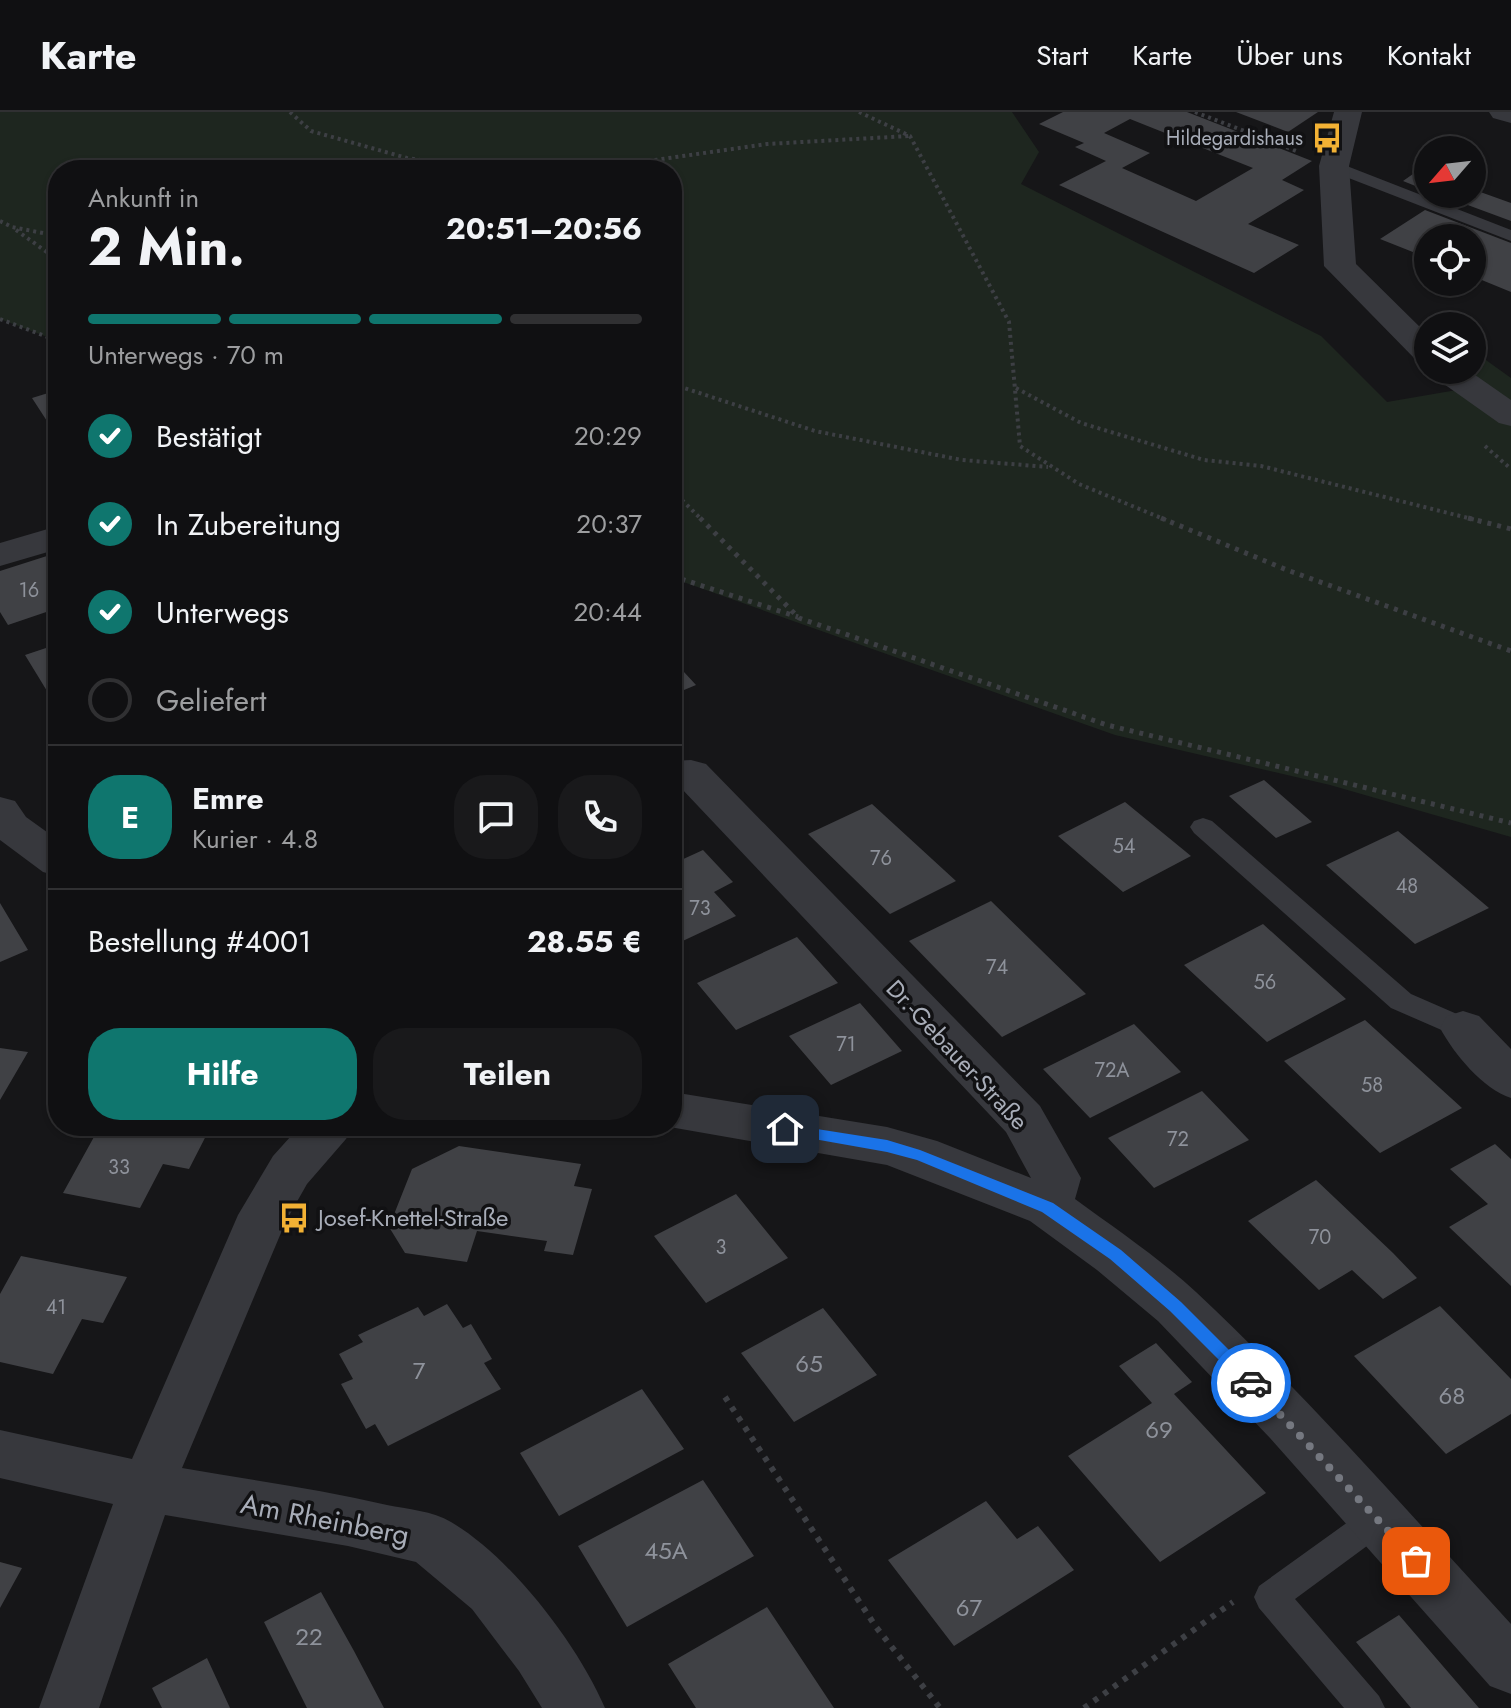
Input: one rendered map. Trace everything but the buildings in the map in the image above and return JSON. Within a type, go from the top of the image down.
[{"type":"street","points":[[1348,112],[1334,166],[1340,266],[1414,339]]},
{"type":"street","points":[[1503,112],[1511,114]]},
{"type":"street","points":[[1466,384],[1511,416]]},
{"type":"street","points":[[0,555],[48,540]]},
{"type":"street","name":"Dr.-Gebauer-Straße","points":[[682,774],[691,774],[1023,1119],[1056,1178],[1048,1207]]},
{"type":"street","points":[[0,811],[11,827],[48,854]]},
{"type":"street","points":[[1463,1028],[1511,1080]]},
{"type":"street","points":[[682,1112],[887,1146],[920,1155],[1048,1207],[1115,1255],[1176,1306],[1289,1421],[1511,1666]]},
{"type":"street","points":[[69,1708],[147,1487],[263,1215],[290,1170],[320,1136]]},
{"type":"street","name":"Am Rheinberg","points":[[0,1454],[147,1487],[348,1521],[431,1540],[492,1590],[540,1652],[575,1708]]},
{"type":"lane","points":[[1334,166],[1511,236]]},
{"type":"lane","points":[[1203,827],[1401,1001],[1463,1028]]},
{"type":"lane","points":[[1367,1708],[1271,1597],[1378,1519]]},
{"type":"path","points":[[290,112],[311,131],[421,160]]},
{"type":"path","points":[[859,112],[910,136],[1009,322],[1020,446],[1079,484],[1273,564],[1511,651]]},
{"type":"path","points":[[1195,112],[1334,166]]},
{"type":"path","points":[[655,160],[767,144],[910,136]]},
{"type":"path","points":[[0,221],[48,253]]},
{"type":"path","points":[[12,227],[48,234]]},
{"type":"path","points":[[0,319],[48,337]]},
{"type":"path","points":[[682,387],[815,431],[962,460],[1051,467]]},
{"type":"path","points":[[1016,388],[1081,423],[1204,460],[1261,466],[1511,529]]},
{"type":"path","points":[[682,500],[799,618]]},
{"type":"path","points":[[682,579],[1107,725],[1511,823]]},
{"type":"path","points":[[725,1397],[876,1627],[940,1708]]},
{"type":"path","points":[[1084,1708],[1238,1599],[1271,1597]]},
{"type":"shaded area","points":[[0,112],[1012,112],[1039,152],[1021,184],[1321,336],[1387,402],[1486,385],[1486,360],[1511,378],[1511,837],[1330,785],[1115,735],[682,582],[682,160],[48,160],[48,337],[0,319]]},
{"type":"way so far","points":[[1251,1383],[1416,1561]]},
{"type":"place","name":"Hildegardishaus","points":[[1327,138]]},
{"type":"place","name":"Josef-Knettel-Straße","points":[[294,1218]]},
{"type":"route","points":[[785,1129],[887,1146],[920,1155],[1048,1207],[1115,1255],[1176,1306],[1251,1383]]}]
